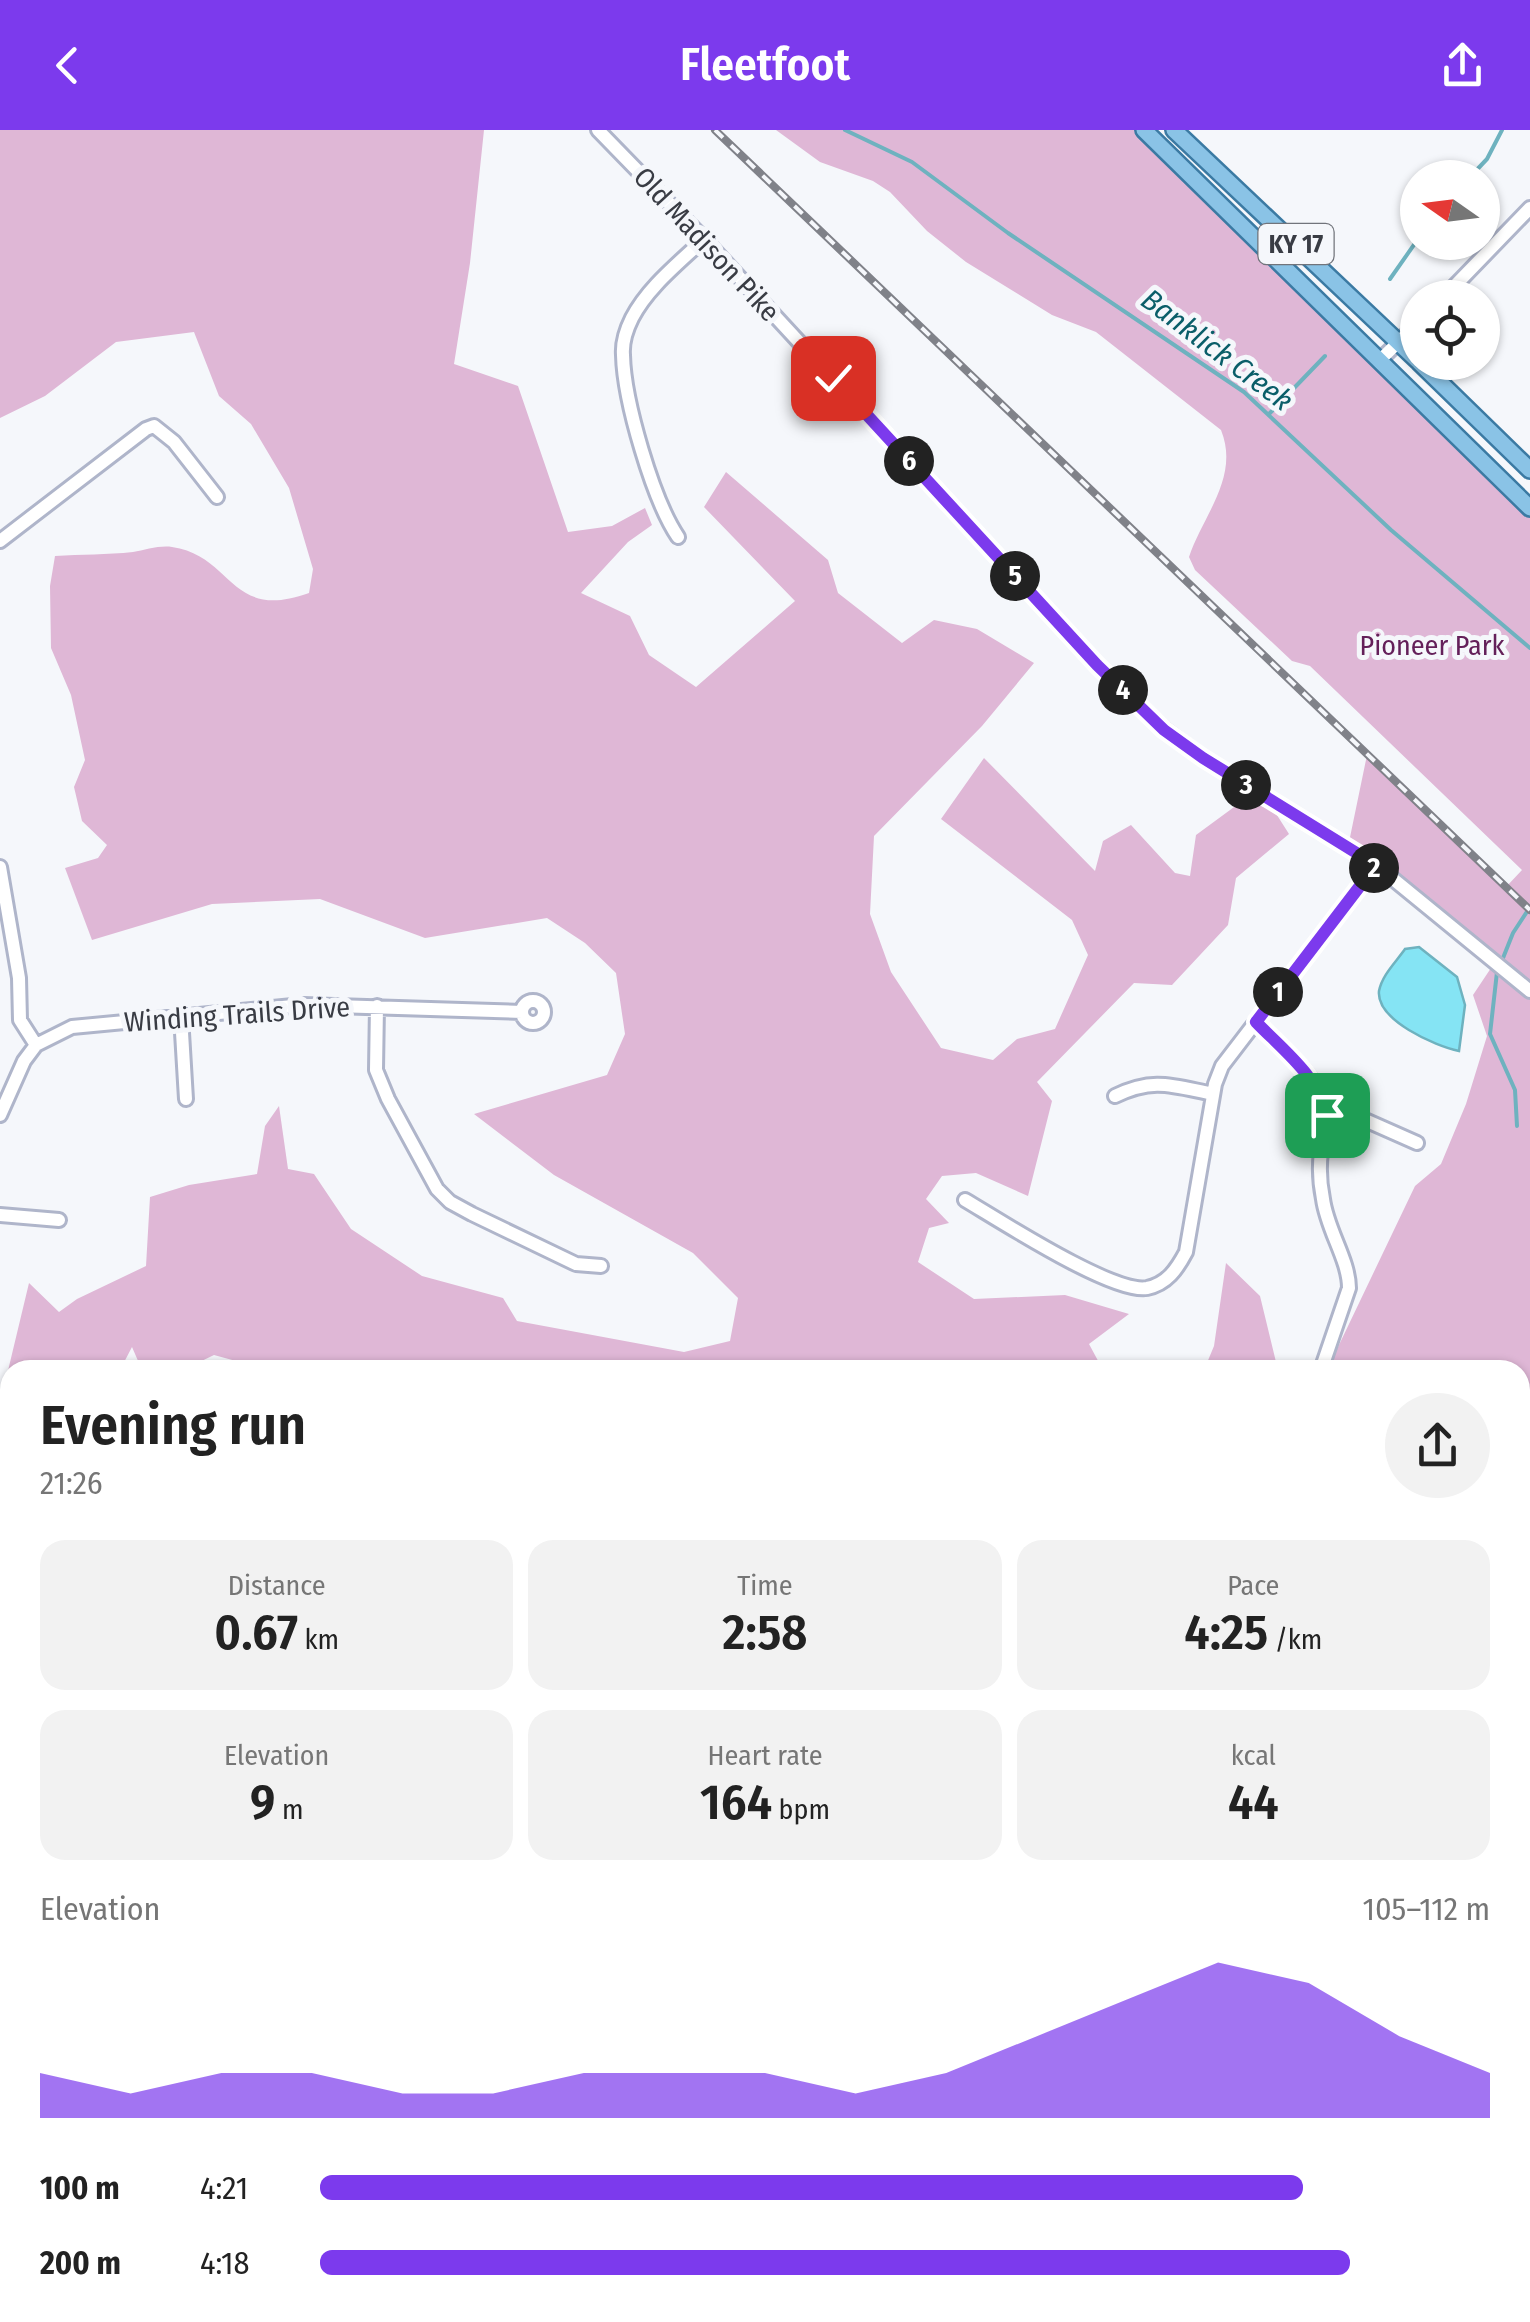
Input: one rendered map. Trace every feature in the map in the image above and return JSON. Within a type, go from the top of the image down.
[{"type":"main road","name":"KY 17","points":[[1144,130],[1530,508]]},
{"type":"main road","name":"KY 17","points":[[1174,130],[1398,342]]},
{"type":"main road","name":"KY 17","points":[[1437,380],[1530,470]]},
{"type":"street","name":"Old Madison Pike","points":[[598,130],[704,239],[1097,665],[1158,724],[1203,758],[1376,865],[1530,991]]},
{"type":"street","points":[[1460,280],[1530,208]]},
{"type":"street","points":[[678,537],[664,516],[638,430],[624,374],[623,341],[640,304],[704,239]]},
{"type":"street","points":[[1379,360],[1398,342]]},
{"type":"street","points":[[0,541],[154,426],[174,442],[217,497]]},
{"type":"street","points":[[964,1200],[1107,1280],[1137,1289],[1165,1281],[1186,1252],[1222,1066],[1376,865]]},
{"type":"street","points":[[0,866],[19,978],[20,1020],[36,1046],[24,1060],[0,1115]]},
{"type":"street","name":"Winding Trails Drive","points":[[36,1046],[72,1027],[303,1004],[522,1012]]},
{"type":"street","points":[[377,1006],[376,1070],[438,1189],[450,1202],[472,1214],[576,1264],[601,1266]]},
{"type":"street","points":[[180,1016],[186,1099]]},
{"type":"street","points":[[1256,1022],[1324,1098],[1327,1115],[1320,1158],[1322,1196],[1330,1232],[1349,1276],[1349,1288],[1324,1360]]},
{"type":"street","points":[[1116,1096],[1153,1083],[1214,1094]]},
{"type":"street","points":[[1327,1115],[1365,1120],[1417,1142]]},
{"type":"street","points":[[0,1214],[59,1220]]},
{"type":"green space","points":[[0,130],[484,130],[470,263],[454,364],[518,386],[568,532],[612,526],[645,508],[652,525],[628,542],[581,593],[630,616],[649,655],[696,687],[795,601],[704,507],[726,472],[828,560],[838,593],[902,643],[934,620],[977,629],[1034,663],[982,726],[874,836],[870,914],[891,972],[941,1048],[993,1060],[1017,1039],[1055,1029],[1088,955],[1072,920],[941,819],[984,758],[1095,871],[1103,841],[1131,825],[1175,873],[1190,876],[1196,835],[1245,799],[1275,812],[1289,834],[1236,878],[1228,925],[1172,985],[1134,983],[1037,1082],[1052,1101],[1028,1196],[976,1173],[942,1176],[926,1199],[949,1223],[929,1228],[918,1262],[974,1299],[1065,1295],[1129,1314],[1089,1344],[1098,1360],[232,1360],[214,1355],[204,1360],[138,1360],[132,1347],[125,1360],[11,1360],[29,1283],[59,1312],[77,1299],[146,1266],[150,1197],[189,1185],[257,1174],[265,1126],[279,1106],[288,1169],[314,1174],[351,1229],[422,1276],[503,1298],[517,1321],[684,1352],[730,1341],[738,1298],[693,1253],[554,1175],[474,1114],[607,1075],[625,1034],[616,973],[585,943],[547,918],[425,938],[320,899],[212,904],[92,940],[65,868],[98,858],[107,845],[82,821],[74,787],[85,760],[71,695],[51,648],[50,586],[55,556],[172,547],[208,562],[247,594],[263,599],[283,600],[309,593],[313,569],[289,488],[251,424],[219,396],[194,332],[116,342],[45,396],[0,418]]},
{"type":"green space","name":"Pioneer Park","points":[[776,130],[1144,130],[1530,508],[1530,1360],[1332,1360],[1415,1186],[1441,1164],[1466,1104],[1487,1036],[1473,995],[1495,962],[1348,847],[1367,755],[1506,887],[1522,870],[1310,666],[1292,661],[1195,570],[1189,557],[1223,480],[1226,464],[1221,430],[1096,332],[1052,315],[966,262],[927,231],[890,192],[873,181],[820,162]]},
{"type":"green space","points":[[1226,1263],[1260,1296],[1276,1360],[1208,1360],[1214,1346]]},
{"type":"water","points":[[1419,947],[1457,977],[1465,1005],[1459,1051],[1409,1030],[1381,1002],[1379,991],[1390,969],[1405,949]]},
{"type":"waterway","name":"Banklick Creek","points":[[845,130],[912,162],[1008,233],[1244,392],[1391,530],[1530,648]]},
{"type":"waterway","points":[[1486,160],[1502,130]]},
{"type":"waterway","points":[[1390,279],[1403,260]]},
{"type":"waterway","points":[[1269,414],[1325,356]]},
{"type":"waterway","points":[[1501,963],[1513,933],[1530,907]]},
{"type":"waterway","points":[[1497,972],[1490,1034],[1515,1090],[1517,1126]]},
{"type":"railway","points":[[715,130],[1530,910]]},
{"type":"route","points":[[833,378],[1097,665],[1164,730],[1376,865],[1256,1022],[1313,1082],[1324,1098],[1327,1115]]}]
